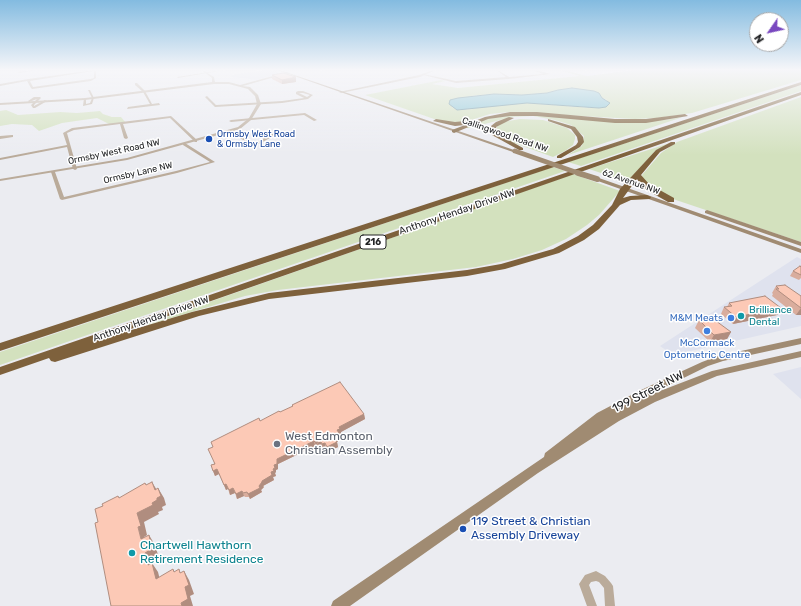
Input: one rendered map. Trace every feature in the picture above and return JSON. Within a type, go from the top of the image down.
[{"type":"highway","name":"Anthony Henday Drive NW","points":[[0,347],[754,98]]},
{"type":"highway","name":"Anthony Henday Drive NW","points":[[0,372],[786,98]]},
{"type":"highway","points":[[436,121],[455,124],[520,113],[615,121],[654,120],[678,117],[743,102]]},
{"type":"highway","points":[[0,372],[76,353],[203,312],[253,299],[323,289],[467,273],[515,263],[556,251],[596,228],[617,203],[627,187],[658,151],[666,146],[734,119],[746,112]]},
{"type":"highway","points":[[437,203],[468,189],[555,159],[573,150],[581,142],[578,133],[573,128],[555,121],[532,118],[511,118],[460,131]]},
{"type":"highway","points":[[511,118],[498,123],[493,127],[495,135],[518,150]]},
{"type":"highway","points":[[460,131],[476,121]]},
{"type":"highway","points":[[638,176],[646,186],[671,200]]},
{"type":"highway","points":[[617,203],[630,198],[647,197]]},
{"type":"main road","name":"Callingwood Road NW","points":[[364,98],[460,131]]},
{"type":"main road","name":"Callingwood Road NW","points":[[366,98],[436,121],[460,131]]},
{"type":"main road","name":"62 Avenue NW","points":[[460,131],[801,244]]},
{"type":"main road","name":"62 Avenue NW","points":[[627,187],[647,197],[801,251]]},
{"type":"main road","name":"199 Street NW","points":[[534,469],[560,446],[601,416],[650,390],[721,358],[801,341]]},
{"type":"main road","name":"199 Street NW","points":[[338,606],[534,469],[606,423],[650,398],[715,373],[801,354]]},
{"type":"street","points":[[0,104],[91,98]]},
{"type":"street","points":[[85,99],[84,105],[88,105],[91,104],[93,98]]},
{"type":"street","points":[[148,98],[151,104]]},
{"type":"street","points":[[208,98],[215,106],[259,104],[304,98]]},
{"type":"street","points":[[258,98],[259,104]]},
{"type":"street","points":[[36,101],[31,106],[40,105],[46,101]]},
{"type":"street","points":[[128,108],[159,104]]},
{"type":"street","name":"Ormsby West Road NW","points":[[0,180],[127,159],[196,141],[239,128],[250,120],[259,104]]},
{"type":"street","name":"Ormsby West Road NW","points":[[239,128],[231,123],[231,121],[305,114],[315,120]]},
{"type":"street","points":[[75,168],[65,133],[68,131],[86,127],[122,124],[171,117],[196,141]]},
{"type":"street","points":[[122,124],[126,138]]},
{"type":"street","points":[[229,131],[251,143],[258,143],[276,134]]},
{"type":"street","name":"Ormsby Lane NW","points":[[53,172],[62,199],[178,172],[213,162],[184,144]]},
{"type":"street","points":[[0,158],[69,146]]},
{"type":"street","points":[[592,606],[584,584],[588,578],[596,576],[602,579],[608,586],[610,606]]},
{"type":"shaded area","points":[[797,257],[801,259],[801,326],[673,355],[660,346]]},
{"type":"shaded area","points":[[801,367],[801,399],[773,374]]},
{"type":"green space","points":[[374,98],[467,98],[452,107],[457,110],[527,103],[593,108],[606,107],[607,100],[603,98],[741,98],[692,113],[657,118],[635,119],[509,112],[490,114],[458,123],[437,120]]},
{"type":"green space","points":[[761,98],[780,98],[581,166],[568,162]]},
{"type":"green space","points":[[801,98],[801,242],[659,193],[643,180],[642,175],[661,153],[677,142]]},
{"type":"green space","points":[[6,110],[18,115],[100,111],[103,114],[112,117],[121,117],[126,123],[109,124],[97,118],[62,123],[39,131],[32,125],[12,124],[0,126],[0,111]]},
{"type":"green space","points":[[521,114],[603,120],[665,120],[683,117],[568,155],[582,146],[584,136],[571,125],[555,120],[533,116],[512,117],[465,128],[487,119]]},
{"type":"green space","points":[[520,119],[543,120],[567,128],[575,135],[573,145],[553,157],[506,140],[496,131],[497,125],[503,122]]},
{"type":"green space","points":[[670,143],[655,151],[629,180],[625,181],[589,169]]},
{"type":"green space","points":[[553,167],[565,171],[0,365],[0,352]]},
{"type":"green space","points":[[573,174],[620,191],[599,215],[587,225],[566,239],[542,250],[513,259],[476,267],[278,290],[245,296],[148,325],[147,324]]},
{"type":"water","points":[[457,98],[602,98],[610,103],[606,107],[599,108],[527,103],[457,110],[449,104],[450,100]]},
{"type":"building","points":[[800,266],[801,267],[801,275],[793,271]]},
{"type":"building","points":[[785,285],[801,296],[801,308],[776,289],[779,289],[776,286]]},
{"type":"building","points":[[765,296],[781,308],[736,317],[724,307],[732,306],[729,303]]},
{"type":"building","points":[[712,318],[731,332],[714,335],[699,320]]},
{"type":"building","name":"West Edmonton Christian Assembly","points":[[340,382],[364,414],[339,427],[340,429],[337,430],[339,433],[336,434],[337,437],[335,438],[337,442],[327,447],[325,443],[322,444],[321,442],[318,443],[317,441],[314,441],[277,459],[277,464],[274,465],[275,468],[273,469],[274,471],[271,472],[272,475],[262,481],[259,486],[260,488],[248,494],[247,492],[243,493],[242,491],[236,494],[233,488],[229,490],[226,484],[224,485],[217,469],[213,471],[211,465],[215,464],[208,449],[213,447],[211,442],[259,418],[260,421],[279,411],[280,412],[293,406],[292,405]]},
{"type":"building","name":"Chartwell Hawthorn Retirement Residence","points":[[152,482],[155,490],[158,488],[161,496],[152,503],[153,505],[137,513],[141,526],[138,527],[141,539],[149,535],[152,549],[145,553],[148,565],[152,563],[156,579],[173,569],[174,572],[179,569],[180,573],[184,571],[189,585],[185,587],[188,599],[181,603],[182,606],[111,606],[95,523],[98,522],[95,509],[103,506],[102,504],[118,496],[119,498],[145,483],[146,485]]},
{"type":"place","name":"Ormsby West Road & Ormsby Lane","points":[[209,139]]},
{"type":"place","name":"Brilliance Dental","points":[[741,316]]},
{"type":"place","name":"M&M Meats","points":[[731,318]]},
{"type":"place","name":"McCormack Optometric Centre","points":[[707,331]]},
{"type":"place","name":"West Edmonton Christian Assembly","points":[[277,444]]},
{"type":"place","name":"119 Street & Christian Assembly Driveway","points":[[463,529]]},
{"type":"place","name":"Chartwell Hawthorn Retirement Residence","points":[[132,553]]}]
